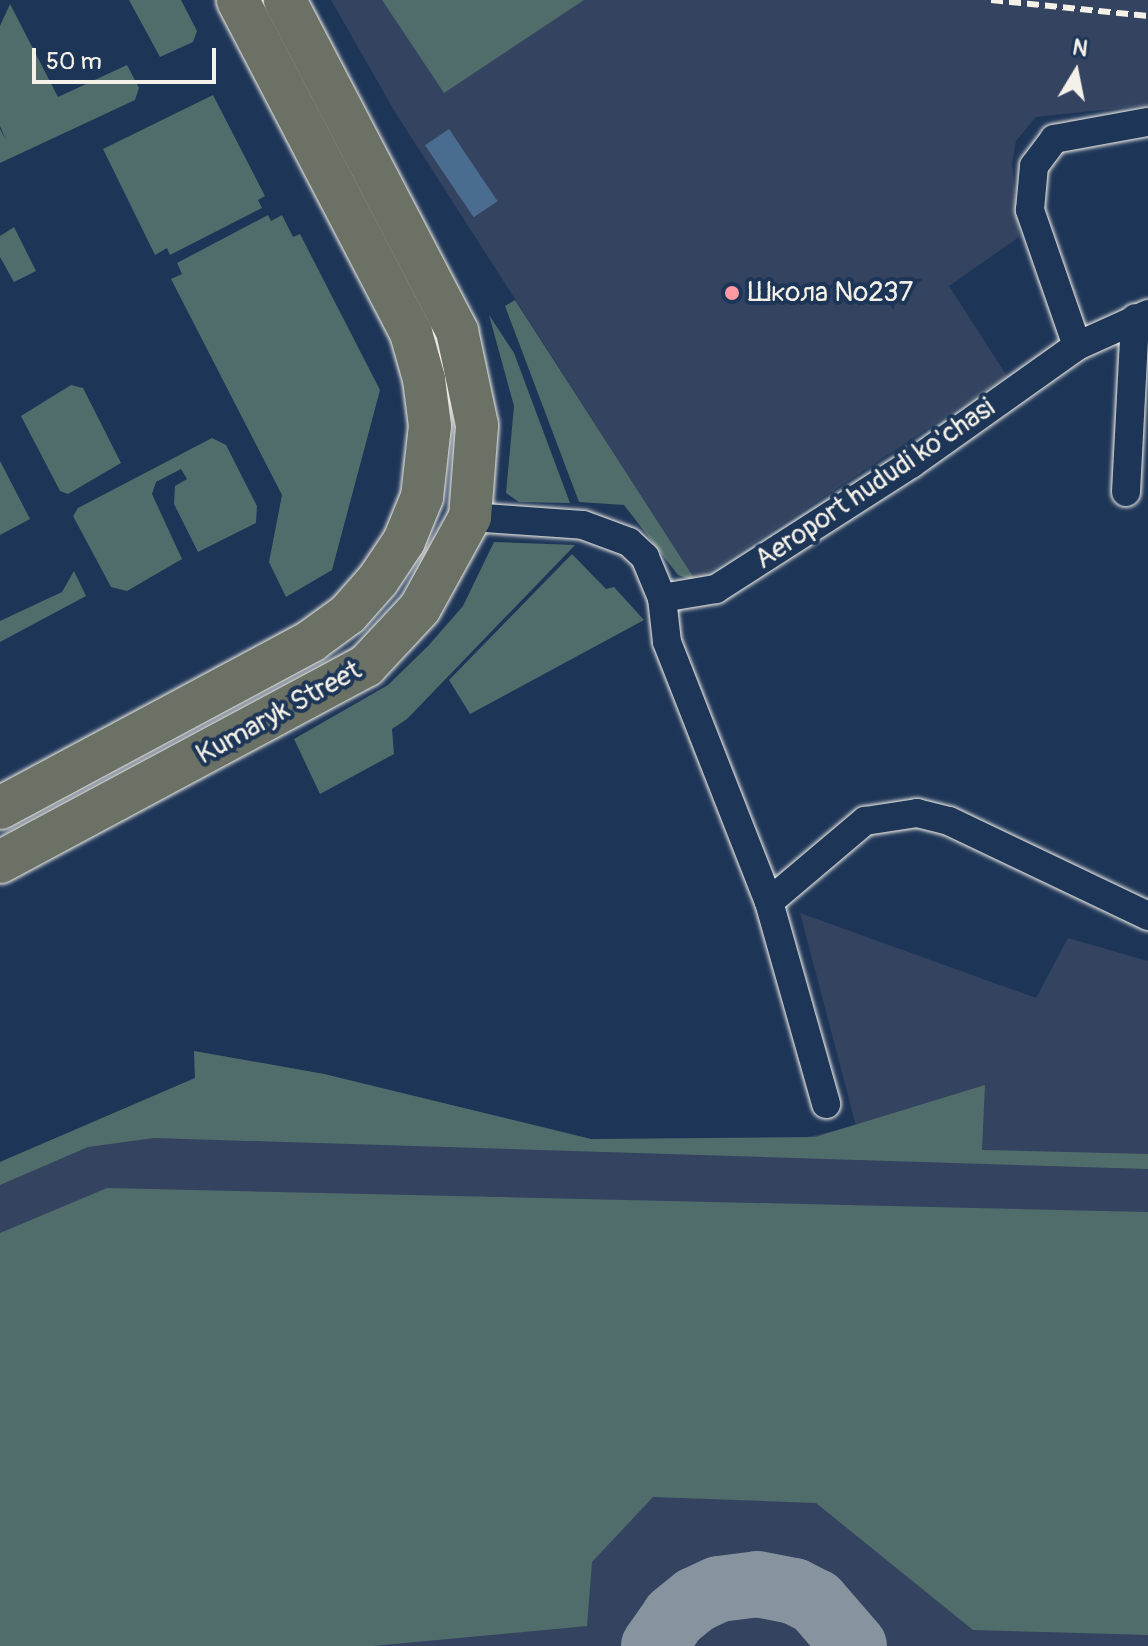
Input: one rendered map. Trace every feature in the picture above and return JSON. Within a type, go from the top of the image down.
[{"type":"main road","name":"Kumaryk Street","points":[[0,808],[311,641],[363,598],[414,520],[427,474],[430,426],[419,357],[401,311],[238,0]]},
{"type":"main road","name":"Kumaryk Street","points":[[0,862],[366,666],[420,608],[470,517],[477,425],[457,331],[294,17]]},
{"type":"main road","points":[[266,53],[294,17]]},
{"type":"street","points":[[1077,346],[1030,210],[1034,166],[1054,139],[1148,122]]},
{"type":"street","name":"Aeroport hududi ko'chasi","points":[[662,598],[716,589],[911,464],[1077,346],[1142,316],[1142,383],[1126,492]]},
{"type":"street","points":[[470,517],[583,525],[613,535],[645,557],[662,598],[667,642],[769,902],[826,1104]]},
{"type":"street","points":[[769,902],[865,821],[891,813],[917,813],[949,821],[1148,916]]},
{"type":"shaded area","name":"Школа №237","points":[[331,0],[1148,0],[1148,105],[1036,117],[1016,141],[1012,164],[1019,237],[949,286],[1007,376],[696,581],[395,112]]},
{"type":"shaded area","points":[[449,129],[498,201],[474,217],[425,145]]},
{"type":"shaded area","points":[[800,913],[1036,998],[1068,938],[1148,961],[1148,1646],[0,1646],[0,1162],[195,1078],[194,1051],[324,1074],[591,1139],[793,1140],[856,1126]]},
{"type":"green space","points":[[129,0],[181,0],[197,31],[193,42],[160,57]]},
{"type":"green space","points":[[382,0],[584,0],[444,93]]},
{"type":"green space","points":[[10,4],[58,97],[127,65],[139,88],[135,100],[0,163],[0,129],[6,140],[0,126],[0,26]]},
{"type":"green space","points":[[213,95],[265,196],[258,200],[262,208],[170,255],[167,248],[155,255],[103,149]]},
{"type":"green space","points":[[268,215],[271,221],[282,215],[293,237],[300,234],[380,390],[332,570],[286,597],[269,562],[282,495],[171,279],[182,274],[177,263]]},
{"type":"green space","points":[[14,227],[36,271],[14,282],[0,257],[0,236]]},
{"type":"green space","points":[[515,300],[696,581],[678,575],[624,505],[579,502],[505,306]]},
{"type":"green space","points":[[489,315],[514,353],[570,503],[519,502],[506,493],[514,406]]},
{"type":"green space","points":[[71,385],[83,388],[121,463],[68,494],[60,491],[21,416]]},
{"type":"green space","points":[[212,438],[226,445],[257,506],[256,523],[198,552],[174,504],[175,486],[187,479],[181,469],[156,482],[152,494],[182,559],[127,591],[111,587],[73,516],[78,508]]},
{"type":"green space","points":[[0,461],[30,519],[0,535]]},
{"type":"green space","points":[[494,542],[575,545],[407,719],[392,729],[394,754],[320,794],[294,739],[388,685],[428,646],[463,606]]},
{"type":"green space","points":[[572,554],[606,589],[614,587],[644,620],[470,714],[449,680]]},
{"type":"green space","points":[[74,571],[86,596],[0,642],[0,621],[62,592]]},
{"type":"green space","points":[[194,1051],[324,1074],[591,1139],[815,1137],[985,1085],[982,1150],[1148,1154],[1148,1169],[154,1138],[88,1147],[0,1185],[0,1162],[195,1078]]},
{"type":"green space","points":[[107,1188],[1148,1212],[1148,1635],[973,1630],[816,1503],[653,1497],[592,1562],[587,1626],[373,1646],[0,1646],[0,1233]]},
{"type":"taxiway","points":[[654,1646],[674,1617],[695,1600],[719,1589],[757,1584],[794,1591],[816,1602],[854,1646]]},
{"type":"railway","points":[[991,0],[1148,16]]},
{"type":"place","name":"Школа №237","points":[[732,293]]}]
